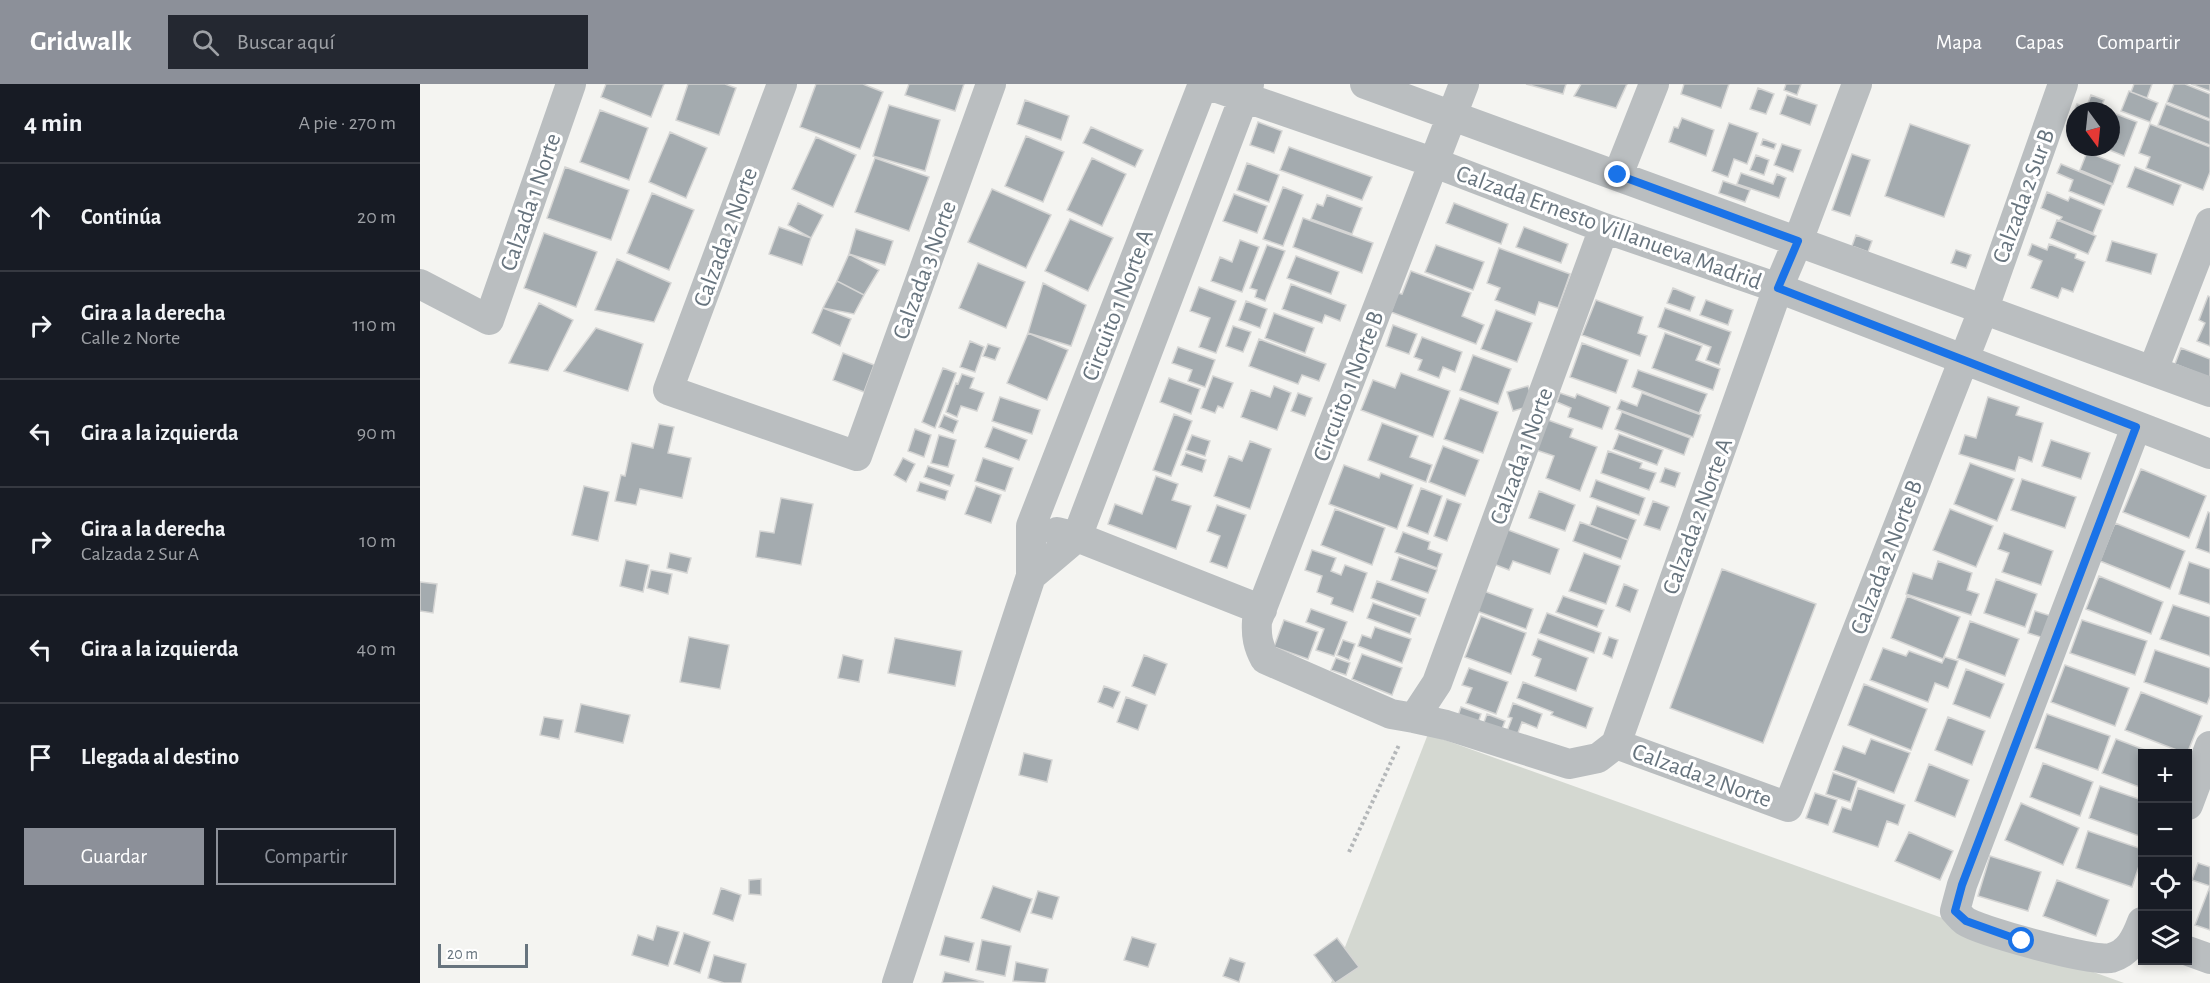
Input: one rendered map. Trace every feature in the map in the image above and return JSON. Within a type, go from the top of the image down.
[{"type":"street","name":"Calzada 1 Norte","points":[[420,284],[489,320],[571,84]]},
{"type":"street","name":"Calzada 2 Norte","points":[[782,84],[668,390],[857,456]]},
{"type":"street","name":"Calzada 3 Norte","points":[[857,456],[991,84]]},
{"type":"street","name":"Calzada Ernesto Villanueva Madrid","points":[[1204,84],[1246,91],[1604,228],[1778,288],[2210,454]]},
{"type":"street","name":"Circuito 1 Norte A","points":[[1031,526],[1204,84]]},
{"type":"street","points":[[1365,84],[2210,392]]},
{"type":"street","name":"Circuito 1 Norte B","points":[[1464,84],[1257,621],[1256,636],[1259,649],[1265,659],[1390,714],[1446,725],[1569,764],[1598,758],[1616,744]]},
{"type":"street","points":[[1618,175],[1654,84]]},
{"type":"street","name":"Calzada 2 Norte A","points":[[1616,744],[1778,288],[1857,84]]},
{"type":"street","name":"Calzada 2 Sur B","points":[[1984,308],[2063,84]]},
{"type":"street","name":"Circuito 1 Norte A","points":[[1077,537],[1246,91]]},
{"type":"street","points":[[2153,370],[2210,223]]},
{"type":"street","name":"Calzada 1 Norte","points":[[1414,718],[1437,683],[1604,228]]},
{"type":"street","name":"Calzada 2 Norte B","points":[[1788,807],[1984,308]]},
{"type":"street","points":[[2136,427],[1962,885],[1955,911],[1966,921],[2022,941],[2076,956],[2110,959],[2130,947],[2138,935]]},
{"type":"street","points":[[897,983],[1030,576],[1031,526],[1077,537],[1262,610]]},
{"type":"street","points":[[1030,576],[1077,537]]},
{"type":"street","name":"Calzada 2 Norte","points":[[1616,744],[1788,807]]},
{"type":"street","points":[[2188,803],[2210,746]]},
{"type":"street","points":[[2192,953],[2210,959]]},
{"type":"path","points":[[1349,852],[1414,718]]},
{"type":"shaded area","points":[[1428,734],[2124,983],[1331,983]]},
{"type":"building","points":[[606,84],[664,84],[651,117],[601,97]]},
{"type":"building","points":[[688,84],[725,84],[736,88],[719,135],[676,120]]},
{"type":"building","points":[[816,84],[863,84],[883,92],[860,149],[800,127]]},
{"type":"building","points":[[909,84],[964,84],[955,111],[905,95]]},
{"type":"building","points":[[1526,84],[1566,84],[1563,94]]},
{"type":"building","points":[[1581,84],[1627,84],[1616,108],[1574,96]]},
{"type":"building","points":[[1684,84],[1729,84],[1721,108],[1681,94]]},
{"type":"building","points":[[1786,84],[1801,84],[1797,95],[1784,90]]},
{"type":"building","points":[[2134,84],[2152,84],[2147,98],[2131,92]]},
{"type":"building","points":[[2174,84],[2185,84],[2210,94],[2210,119],[2167,102]]},
{"type":"building","points":[[2191,84],[2210,84],[2210,91]]},
{"type":"building","points":[[1758,88],[1774,94],[1766,114],[1750,109]]},
{"type":"building","points":[[2129,91],[2158,103],[2150,122],[2121,111]]},
{"type":"building","points":[[1787,95],[1817,105],[1810,125],[1780,114]]},
{"type":"building","points":[[2091,95],[2104,100],[2103,102],[2088,102]]},
{"type":"building","points":[[1025,100],[1069,116],[1061,140],[1017,124]]},
{"type":"building","points":[[2166,104],[2210,121],[2210,145],[2158,125]]},
{"type":"building","points":[[889,105],[940,120],[925,171],[873,156]]},
{"type":"building","points":[[600,110],[648,128],[629,180],[580,162]]},
{"type":"building","points":[[2120,115],[2137,122],[2124,156],[2120,154]]},
{"type":"building","points":[[1682,118],[1714,130],[1706,156],[1669,142],[1674,127],[1678,128]]},
{"type":"building","points":[[1258,122],[1282,131],[1274,153],[1250,145]]},
{"type":"building","points":[[1729,123],[1758,133],[1747,164],[1734,159],[1728,177],[1712,171]]},
{"type":"building","points":[[1910,124],[1970,145],[1944,217],[1885,196]]},
{"type":"building","points":[[2150,124],[2210,147],[2210,172],[2203,190],[2146,168],[2150,157],[2139,153]]},
{"type":"building","points":[[1091,127],[1143,150],[1135,167],[1083,143]]},
{"type":"building","points":[[670,132],[707,148],[686,198],[649,182]]},
{"type":"building","points":[[1026,136],[1064,152],[1043,202],[1005,186]]},
{"type":"building","points":[[816,137],[856,155],[833,207],[792,189]]},
{"type":"building","points":[[1763,139],[1776,144],[1774,149],[1761,145]]},
{"type":"building","points":[[1782,144],[1801,150],[1793,172],[1774,165]]},
{"type":"building","points":[[1289,147],[1372,177],[1362,200],[1280,170]]},
{"type":"building","points":[[1852,154],[1870,160],[1850,216],[1832,210]]},
{"type":"building","points":[[1756,155],[1769,160],[1764,175],[1750,170]]},
{"type":"building","points":[[2085,156],[2097,156],[2120,165],[2113,184],[2080,170]]},
{"type":"building","points":[[875,158],[929,177],[909,231],[855,212]]},
{"type":"building","points":[[1092,158],[1126,174],[1102,226],[1067,210]]},
{"type":"building","points":[[1247,163],[1279,175],[1269,202],[1237,190]]},
{"type":"building","points":[[2061,164],[2112,185],[2104,205],[2069,191],[2073,180],[2057,173]]},
{"type":"building","points":[[565,167],[629,190],[611,240],[547,218]]},
{"type":"building","points":[[2135,167],[2181,185],[2173,205],[2127,187]]},
{"type":"building","points":[[1741,173],[1773,184],[1777,174],[1786,178],[1779,198],[1737,184]]},
{"type":"building","points":[[1723,181],[1750,190],[1745,202],[1719,193]]},
{"type":"building","points":[[1283,187],[1303,195],[1283,246],[1263,239]]},
{"type":"building","points":[[992,189],[1051,215],[1026,268],[968,242]]},
{"type":"building","points":[[2047,192],[2068,201],[2070,197],[2102,210],[2093,233],[2060,220],[2062,217],[2041,208]]},
{"type":"building","points":[[652,193],[694,210],[669,270],[627,253]]},
{"type":"building","points":[[1234,194],[1267,206],[1257,233],[1223,221]]},
{"type":"building","points":[[1327,195],[1362,208],[1352,234],[1311,219],[1317,204],[1323,206]]},
{"type":"building","points":[[798,203],[823,215],[811,238],[788,225]]},
{"type":"building","points":[[1454,203],[1508,224],[1501,244],[1446,223]]},
{"type":"building","points":[[1303,218],[1373,243],[1362,273],[1293,247]]},
{"type":"building","points":[[1070,219],[1113,238],[1088,291],[1045,271]]},
{"type":"building","points":[[2057,220],[2096,236],[2088,254],[2050,238]]},
{"type":"building","points":[[779,227],[811,238],[802,265],[769,254]]},
{"type":"building","points":[[1524,227],[1568,244],[1561,263],[1516,247]]},
{"type":"building","points":[[856,229],[893,241],[885,265],[849,254]]},
{"type":"building","points":[[544,233],[597,252],[576,307],[524,288]]},
{"type":"building","points":[[1856,235],[1872,241],[1868,252],[1852,246]]},
{"type":"building","points":[[1240,240],[1259,247],[1242,292],[1211,281],[1220,257],[1232,262]]},
{"type":"building","points":[[2112,241],[2157,254],[2151,274],[2106,261]]},
{"type":"building","points":[[2032,244],[2047,250],[2049,244],[2076,254],[2075,258],[2085,262],[2073,292],[2062,288],[2058,298],[2031,288],[2042,261],[2028,255]]},
{"type":"building","points":[[1267,245],[1285,251],[1265,301],[1255,297],[1257,290],[1250,288]]},
{"type":"building","points":[[1436,245],[1484,262],[1473,290],[1425,272]]},
{"type":"building","points":[[1499,248],[1570,274],[1558,308],[1539,302],[1535,315],[1495,300],[1500,288],[1487,283]]},
{"type":"building","points":[[1956,250],[1971,255],[1966,268],[1951,263]]},
{"type":"building","points":[[849,254],[879,270],[864,295],[837,281]]},
{"type":"building","points":[[1296,256],[1339,272],[1331,294],[1287,278]]},
{"type":"building","points":[[617,259],[671,283],[654,322],[595,310]]},
{"type":"building","points":[[978,263],[1025,282],[1006,328],[959,308]]},
{"type":"building","points":[[1411,271],[1471,293],[1462,316],[1484,325],[1476,344],[1391,312],[1398,293],[1402,294]]},
{"type":"building","points":[[837,281],[864,295],[854,314],[823,308]]},
{"type":"building","points":[[1043,283],[1086,305],[1071,346],[1028,333]]},
{"type":"building","points":[[1291,284],[1346,305],[1340,321],[1325,315],[1322,323],[1282,309]]},
{"type":"building","points":[[1199,287],[1236,301],[1216,353],[1199,347],[1210,318],[1190,311]]},
{"type":"building","points":[[1673,288],[1695,297],[1690,311],[1667,303]]},
{"type":"building","points":[[2208,296],[2210,297],[2210,346],[2197,341],[2205,323],[2199,320]]},
{"type":"building","points":[[1596,300],[1643,317],[1638,333],[1647,336],[1640,356],[1582,335]]},
{"type":"building","points":[[1706,300],[1733,310],[1728,325],[1700,315]]},
{"type":"building","points":[[1246,301],[1267,309],[1260,328],[1239,320]]},
{"type":"building","points":[[539,303],[573,320],[548,371],[509,363]]},
{"type":"building","points":[[823,308],[851,319],[840,346],[812,333]]},
{"type":"building","points":[[1665,308],[1731,332],[1719,365],[1706,360],[1711,347],[1658,327]]},
{"type":"building","points":[[1496,310],[1532,323],[1517,362],[1481,349]]},
{"type":"building","points":[[1274,313],[1314,328],[1305,353],[1265,338]]},
{"type":"building","points":[[1393,325],[1417,334],[1409,354],[1386,346]]},
{"type":"building","points":[[1233,326],[1251,332],[1243,352],[1226,346]]},
{"type":"building","points":[[596,328],[643,344],[628,391],[564,371]]},
{"type":"building","points":[[1028,333],[1068,350],[1047,400],[1007,383]]},
{"type":"building","points":[[1665,333],[1702,346],[1696,360],[1720,369],[1713,390],[1652,368]]},
{"type":"building","points":[[1422,337],[1462,352],[1455,372],[1443,367],[1439,378],[1418,370],[1422,360],[1414,357]]},
{"type":"building","points":[[1259,339],[1326,364],[1319,381],[1302,375],[1298,384],[1249,366]]},
{"type":"building","points":[[970,341],[984,347],[975,372],[960,367]]},
{"type":"building","points":[[1582,343],[1628,360],[1616,393],[1570,377]]},
{"type":"building","points":[[988,344],[1000,348],[995,360],[983,356]]},
{"type":"building","points":[[1178,347],[1215,360],[1205,387],[1188,381],[1192,370],[1172,363]]},
{"type":"building","points":[[2181,348],[2210,359],[2210,378],[2175,364]]},
{"type":"building","points":[[843,353],[874,365],[864,392],[833,380]]},
{"type":"building","points":[[1473,355],[1511,369],[1498,404],[1460,390]]},
{"type":"building","points":[[943,368],[956,373],[935,428],[922,422]]},
{"type":"building","points":[[1638,370],[1707,394],[1699,413],[1632,387]]},
{"type":"building","points":[[1401,373],[1450,391],[1433,437],[1361,410],[1373,380],[1395,388]]},
{"type":"building","points":[[962,374],[974,378],[970,388],[984,393],[977,411],[961,406],[957,417],[946,412],[956,383],[958,384]]},
{"type":"building","points":[[1213,376],[1233,383],[1223,408],[1218,406],[1215,413],[1201,408]]},
{"type":"building","points":[[1169,378],[1200,389],[1191,414],[1160,402]]},
{"type":"building","points":[[1274,386],[1291,393],[1277,430],[1241,417],[1251,390],[1270,397]]},
{"type":"building","points":[[1528,386],[1534,405],[1513,411],[1507,392]]},
{"type":"building","points":[[1298,393],[1312,398],[1305,416],[1291,411]]},
{"type":"building","points":[[1560,393],[1575,398],[1577,394],[1610,407],[1602,429],[1568,417],[1571,408],[1557,402]]},
{"type":"building","points":[[1642,393],[1701,415],[1693,437],[1617,409],[1621,400],[1637,406]]},
{"type":"building","points":[[1000,397],[1040,410],[1032,434],[992,421]]},
{"type":"building","points":[[1988,397],[2019,407],[2016,415],[2043,423],[2032,462],[2019,457],[2015,471],[1959,454],[1965,435],[1976,438]]},
{"type":"building","points":[[1460,398],[1498,412],[1483,453],[1444,439]]},
{"type":"building","points":[[1622,412],[1690,438],[1684,455],[1615,429]]},
{"type":"building","points":[[1174,414],[1192,421],[1171,476],[1153,470]]},
{"type":"building","points":[[944,415],[958,421],[953,433],[939,427]]},
{"type":"building","points":[[1548,420],[1573,429],[1570,437],[1597,447],[1580,491],[1546,478],[1554,456],[1536,450]]},
{"type":"building","points":[[1382,423],[1418,436],[1410,457],[1432,465],[1426,482],[1368,460]]},
{"type":"building","points":[[659,424],[674,427],[668,453],[691,458],[682,498],[640,489],[636,505],[615,501],[621,475],[625,476],[632,443],[653,448]]},
{"type":"building","points":[[993,427],[1027,440],[1019,460],[985,447]]},
{"type":"building","points":[[915,429],[931,435],[924,457],[908,451]]},
{"type":"building","points":[[1619,434],[1663,450],[1657,465],[1613,449]]},
{"type":"building","points":[[939,435],[956,440],[948,467],[931,463]]},
{"type":"building","points":[[1192,435],[1210,441],[1205,456],[1186,450]]},
{"type":"building","points":[[2051,440],[2090,453],[2081,479],[2042,466]]},
{"type":"building","points":[[1250,441],[1271,449],[1250,509],[1214,496],[1229,456],[1242,461]]},
{"type":"building","points":[[1443,446],[1479,460],[1465,496],[1429,482]]},
{"type":"building","points":[[1608,451],[1642,463],[1640,468],[1656,473],[1649,490],[1601,473]]},
{"type":"building","points":[[1186,453],[1206,460],[1202,472],[1181,465]]},
{"type":"building","points":[[903,458],[915,464],[906,482],[894,475]]},
{"type":"building","points":[[983,458],[1013,468],[1005,491],[975,481]]},
{"type":"building","points":[[1970,463],[2014,479],[1997,521],[1954,504]]},
{"type":"building","points":[[1344,465],[1379,478],[1381,473],[1413,485],[1397,529],[1329,504]]},
{"type":"building","points":[[928,466],[954,475],[950,486],[924,477]]},
{"type":"building","points":[[1665,468],[1680,473],[1675,487],[1660,482]]},
{"type":"building","points":[[2141,469],[2206,496],[2189,538],[2123,512]]},
{"type":"building","points":[[1156,476],[1178,484],[1172,500],[1191,506],[1176,549],[1108,524],[1115,504],[1142,514]]},
{"type":"building","points":[[2022,479],[2076,497],[2065,528],[2011,510]]},
{"type":"building","points":[[1596,480],[1645,498],[1639,515],[1590,497]]},
{"type":"building","points":[[920,482],[948,491],[945,500],[917,491]]},
{"type":"building","points":[[584,486],[609,492],[598,541],[572,535]]},
{"type":"building","points":[[976,486],[1001,495],[991,523],[965,514]]},
{"type":"building","points":[[1421,488],[1442,496],[1428,534],[1407,526]]},
{"type":"building","points":[[1539,491],[1575,505],[1565,531],[1529,518]]},
{"type":"building","points":[[781,498],[813,504],[801,565],[756,557],[760,531],[774,533]]},
{"type":"building","points":[[1447,499],[1461,504],[1447,541],[1434,536]]},
{"type":"building","points":[[1653,501],[1669,507],[1660,530],[1644,525]]},
{"type":"building","points":[[1217,505],[1246,515],[1227,568],[1210,562],[1220,536],[1207,531]]},
{"type":"building","points":[[1597,506],[1636,520],[1628,540],[1590,525]]},
{"type":"building","points":[[1335,509],[1385,528],[1372,565],[1321,545]]},
{"type":"building","points":[[1950,509],[1993,526],[1976,567],[1933,550]]},
{"type":"building","points":[[2208,512],[2210,513],[2210,553],[2196,548]]},
{"type":"building","points":[[1580,522],[1628,540],[1621,559],[1573,541]]},
{"type":"building","points":[[2115,523],[2185,551],[2170,589],[2100,561]]},
{"type":"building","points":[[1503,528],[1559,549],[1550,574],[1513,561],[1509,570],[1491,563]]},
{"type":"building","points":[[1403,532],[1430,542],[1428,549],[1442,554],[1437,568],[1395,552]]},
{"type":"building","points":[[2004,533],[2053,551],[2041,585],[2002,572],[2009,553],[1998,549]]},
{"type":"building","points":[[1312,550],[1336,558],[1331,571],[1341,575],[1345,565],[1367,573],[1353,612],[1331,604],[1333,598],[1317,592],[1322,576],[1305,570]]},
{"type":"building","points":[[670,553],[691,558],[687,573],[667,568]]},
{"type":"building","points":[[1584,553],[1620,566],[1606,604],[1569,591]]},
{"type":"building","points":[[1399,557],[1437,570],[1428,593],[1391,580]]},
{"type":"building","points":[[626,560],[649,565],[643,592],[620,586]]},
{"type":"building","points":[[1938,561],[1972,573],[1967,590],[1979,594],[1971,615],[1906,594],[1913,573],[1932,579]]},
{"type":"building","points":[[2189,562],[2210,569],[2210,604],[2179,594]]},
{"type":"building","points":[[1722,569],[1816,604],[1763,743],[1670,708]]},
{"type":"building","points":[[651,570],[672,574],[668,594],[647,588]]},
{"type":"building","points":[[2099,576],[2163,602],[2151,634],[2086,609]]},
{"type":"building","points":[[1996,579],[2037,594],[2025,627],[1984,613]]},
{"type":"building","points":[[1377,581],[1426,599],[1420,616],[1371,598]]},
{"type":"building","points":[[420,582],[437,584],[433,613],[420,611]]},
{"type":"building","points":[[1624,584],[1638,590],[1630,612],[1616,606]]},
{"type":"building","points":[[1481,590],[1533,609],[1526,629],[1474,610]]},
{"type":"building","points":[[1563,596],[1604,610],[1597,627],[1556,612]]},
{"type":"building","points":[[1907,596],[1960,617],[1943,659],[1891,638]]},
{"type":"building","points":[[1373,603],[1416,618],[1410,634],[1367,618]]},
{"type":"building","points":[[2173,605],[2210,617],[2210,656],[2160,639]]},
{"type":"building","points":[[1311,609],[1347,622],[1334,656],[1316,650],[1324,629],[1306,622]]},
{"type":"building","points":[[2035,611],[2051,616],[2044,638],[2028,633]]},
{"type":"building","points":[[1547,613],[1601,633],[1594,653],[1539,633]]},
{"type":"building","points":[[1481,616],[1526,633],[1511,674],[1465,657]]},
{"type":"building","points":[[1284,620],[1318,632],[1308,659],[1274,647]]},
{"type":"building","points":[[2082,620],[2147,641],[2135,675],[2070,653]]},
{"type":"building","points":[[1970,621],[2019,639],[2005,676],[1957,658]]},
{"type":"building","points":[[1375,627],[1411,639],[1402,663],[1358,646],[1362,635],[1371,638]]},
{"type":"building","points":[[689,637],[729,645],[720,689],[680,682]]},
{"type":"building","points":[[1609,637],[1618,640],[1612,658],[1603,654]]},
{"type":"building","points":[[895,638],[962,651],[955,686],[888,673]]},
{"type":"building","points":[[1538,639],[1588,658],[1576,691],[1535,676],[1541,659],[1532,655]]},
{"type":"building","points":[[1343,640],[1355,644],[1349,660],[1337,655]]},
{"type":"building","points":[[1883,648],[1906,656],[1909,651],[1942,663],[1945,657],[1958,661],[1948,688],[1935,683],[1928,702],[1870,680]]},
{"type":"building","points":[[2155,650],[2210,668],[2210,696],[2207,704],[2144,682]]},
{"type":"building","points":[[1362,654],[1402,668],[1392,695],[1352,679]]},
{"type":"building","points":[[843,655],[863,660],[859,682],[838,678]]},
{"type":"building","points":[[1144,655],[1167,664],[1155,695],[1132,686]]},
{"type":"building","points":[[1336,658],[1350,663],[1346,675],[1331,670]]},
{"type":"building","points":[[2065,665],[2129,688],[2115,726],[2051,702]]},
{"type":"building","points":[[1469,668],[1508,682],[1496,714],[1466,703],[1472,688],[1462,685]]},
{"type":"building","points":[[1966,669],[2004,684],[1990,718],[1953,704]]},
{"type":"building","points":[[1523,682],[1593,708],[1586,728],[1551,715],[1553,712],[1517,698]]},
{"type":"building","points":[[1864,684],[1927,709],[1911,750],[1848,725]]},
{"type":"building","points":[[1104,686],[1120,692],[1113,708],[1098,702]]},
{"type":"building","points":[[2141,692],[2202,716],[2189,749],[2174,749],[2125,730]]},
{"type":"building","points":[[1126,697],[1147,705],[1138,730],[1117,722]]},
{"type":"building","points":[[1513,703],[1542,714],[1537,728],[1522,722],[1516,738],[1506,734],[1512,718],[1508,717]]},
{"type":"building","points":[[581,704],[630,715],[623,743],[575,732]]},
{"type":"building","points":[[1461,707],[1481,714],[1477,726],[1457,719]]},
{"type":"building","points":[[1487,714],[1505,721],[1500,734],[1482,728]]},
{"type":"building","points":[[2047,714],[2110,736],[2098,770],[2035,748]]},
{"type":"building","points":[[544,717],[563,720],[559,739],[540,735]]},
{"type":"building","points":[[1948,717],[1985,731],[1972,765],[1935,750]]},
{"type":"building","points":[[1871,739],[1910,753],[1894,793],[1834,770],[1843,746],[1865,754]]},
{"type":"building","points":[[2116,739],[2143,749],[2138,749],[2138,786],[2102,773]]},
{"type":"building","points":[[1024,753],[1052,760],[1047,782],[1019,775]]},
{"type":"building","points":[[2043,763],[2093,782],[2080,816],[2030,797]]},
{"type":"building","points":[[1929,764],[1969,780],[1955,817],[1915,801]]},
{"type":"building","points":[[1833,773],[1857,781],[1850,802],[1826,794]]},
{"type":"building","points":[[2100,786],[2138,799],[2138,836],[2089,818]]},
{"type":"building","points":[[1858,788],[1905,805],[1898,825],[1887,821],[1878,847],[1833,832],[1842,807],[1851,810]]},
{"type":"building","points":[[1815,793],[1837,800],[1828,825],[1806,818]]},
{"type":"building","points":[[2021,803],[2079,828],[2063,865],[2005,840]]},
{"type":"building","points":[[2088,831],[2138,848],[2138,869],[2132,887],[2076,868]]},
{"type":"building","points":[[1909,832],[1953,851],[1940,880],[1895,861]]},
{"type":"building","points":[[1990,856],[2041,872],[2028,911],[1978,896]]},
{"type":"building","points":[[2198,863],[2210,867],[2210,886],[2192,880]]},
{"type":"building","points":[[761,879],[761,895],[749,894],[749,880]]},
{"type":"building","points":[[2057,880],[2109,900],[2096,936],[2043,916]]},
{"type":"building","points":[[993,886],[1032,899],[1020,932],[981,918]]},
{"type":"building","points":[[2210,886],[2210,930],[2195,925]]},
{"type":"building","points":[[721,888],[741,895],[733,921],[713,914]]},
{"type":"building","points":[[1038,891],[1059,897],[1052,919],[1031,913]]},
{"type":"building","points":[[657,926],[679,932],[668,966],[632,955],[638,935],[653,940]]},
{"type":"building","points":[[684,933],[710,942],[700,973],[674,964]]},
{"type":"building","points":[[945,936],[974,943],[969,962],[940,955]]},
{"type":"building","points":[[1132,937],[1156,944],[1148,967],[1124,960]]},
{"type":"building","points":[[1337,938],[1359,967],[1335,983],[1314,955]]},
{"type":"building","points":[[982,940],[1011,946],[1005,976],[976,970]]},
{"type":"building","points":[[714,955],[746,964],[741,983],[724,983],[708,978]]},
{"type":"building","points":[[1230,958],[1245,963],[1239,982],[1223,976]]},
{"type":"building","points":[[1016,962],[1048,969],[1045,983],[1013,981]]},
{"type":"building","points":[[945,972],[984,982],[942,983]]},
{"type":"route","points":[[1618,175],[1798,241],[1778,288],[2136,427],[1962,885],[1955,911],[1966,921],[2022,941]]}]
